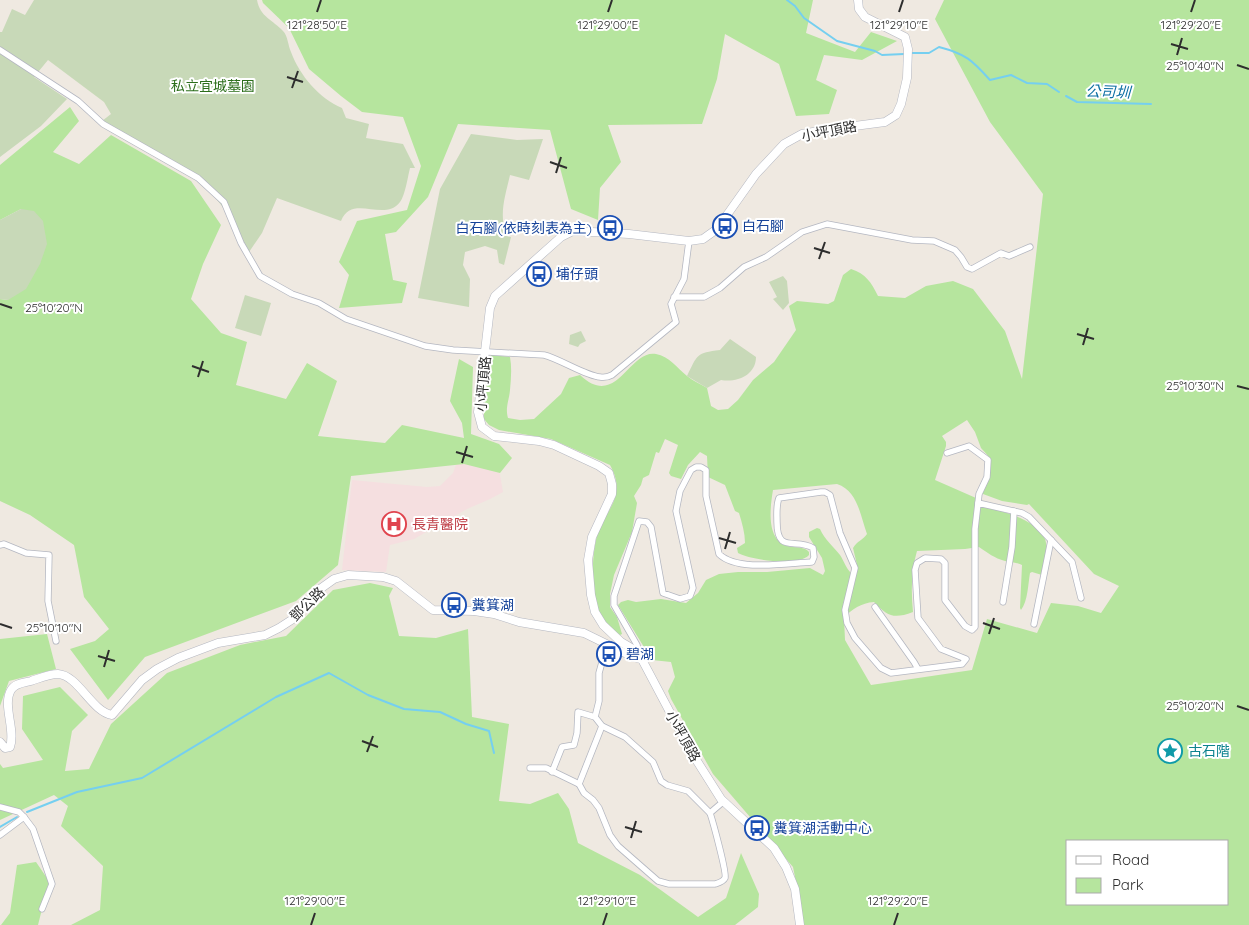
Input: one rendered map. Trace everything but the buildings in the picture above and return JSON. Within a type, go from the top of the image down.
[{"type":"street","name":"小坪頂路","points":[[800,925],[795,889],[786,867],[774,848],[724,802],[690,750],[639,656],[603,624],[595,612],[591,595],[588,560],[592,538],[612,494],[609,473],[599,466],[554,445],[539,441],[494,436],[482,427],[478,412],[490,308],[495,296],[562,237],[573,231],[630,234],[689,241],[703,238],[717,229],[756,174],[784,144],[802,134],[885,122],[896,115],[901,104],[907,78],[908,49],[905,38],[865,17],[860,9],[858,0]]},
{"type":"street","points":[[0,50],[78,101],[103,124],[198,178],[224,202],[242,243],[260,276],[292,294],[319,303],[346,319],[425,346],[453,350],[544,354],[598,377],[606,378],[676,322],[671,304],[684,279],[689,241]]},
{"type":"street","points":[[674,297],[704,297],[720,288],[744,267],[766,257],[802,232],[826,224],[912,240],[934,241],[955,250],[967,267],[972,269],[1002,253],[1008,256],[1030,247]]},
{"type":"street","points":[[639,656],[637,645],[614,605],[614,596],[639,521],[647,522],[651,527],[662,594],[680,599],[690,596],[693,588],[676,510],[680,491],[691,470],[701,467],[706,470],[706,496],[719,554],[728,560],[742,565],[812,562],[814,557],[813,548],[807,544],[783,542],[779,538],[777,502],[779,498],[825,492],[830,495],[840,533],[855,568],[846,610],[847,624],[855,638],[881,668],[891,673],[962,664],[966,659],[941,649],[918,618],[915,570],[918,563],[925,558],[941,560],[945,563],[946,600],[965,626],[972,630],[975,627],[975,529],[978,494],[987,477],[988,460],[969,446],[948,453]]},
{"type":"street","points":[[978,502],[1022,513],[1029,518],[1072,562],[1081,598]]},
{"type":"street","points":[[1004,602],[1012,547],[1014,511]]},
{"type":"street","points":[[1034,624],[1051,540]]},
{"type":"street","points":[[0,545],[4,544],[26,553],[49,555],[48,601],[56,641]]},
{"type":"street","name":"鄧公路","points":[[0,742],[5,748],[10,747],[13,740],[8,700],[10,691],[16,685],[60,674],[83,692],[105,714],[112,715],[142,680],[157,669],[178,658],[218,643],[265,635],[293,619],[320,589],[334,579],[348,575],[383,577],[396,581],[433,610],[474,611],[494,614],[518,622],[584,633],[633,657],[639,656]]},
{"type":"street","points":[[875,607],[918,669]]},
{"type":"street","points":[[595,717],[599,701],[599,673],[607,644]]},
{"type":"street","points":[[530,768],[546,768],[552,772],[580,784],[584,793],[599,808],[610,835],[618,846],[658,881],[669,884],[715,884],[722,882],[725,878],[726,873],[718,848],[717,834],[710,813],[688,791],[666,785],[661,781],[653,762],[625,737],[602,726],[595,717],[578,712],[574,745],[562,747],[552,772]]},
{"type":"street","points":[[580,784],[602,726]]},
{"type":"street","points":[[710,813],[724,802]]},
{"type":"street","points":[[0,806],[19,812],[33,828],[52,884],[42,909]]},
{"type":"street","points":[[0,835],[24,817]]},
{"type":"shaded area","name":"長青醫院","points":[[459,457],[498,463],[503,492],[467,509],[414,539],[390,545],[386,572],[342,570],[352,480],[427,487],[440,486],[453,473]]},
{"type":"green space","name":"私立宜城墓園","points":[[34,0],[257,0],[264,14],[285,33],[295,61],[305,78],[318,92],[342,108],[346,118],[369,124],[366,138],[403,144],[415,168],[410,168],[402,199],[393,208],[386,210],[353,209],[346,213],[341,221],[277,198],[262,233],[249,252],[222,206],[199,178],[102,121],[111,114],[104,102],[48,60],[34,77],[67,99],[41,126],[0,157],[0,32],[2,32],[12,9],[25,15]]},
{"type":"green space","points":[[262,0],[813,0],[806,33],[855,52],[871,32],[897,41],[862,60],[824,55],[816,80],[837,90],[829,114],[796,116],[779,64],[725,34],[717,79],[702,124],[608,125],[621,162],[600,188],[598,220],[571,209],[550,130],[458,124],[428,197],[396,232],[385,234],[393,280],[407,283],[402,303],[339,308],[349,275],[339,262],[357,221],[407,210],[421,166],[403,117],[362,112],[341,96],[309,69],[289,28]]},
{"type":"green space","points":[[944,0],[1249,0],[1249,925],[803,925],[793,867],[713,774],[668,691],[675,677],[671,662],[652,660],[618,605],[628,600],[636,602],[661,599],[686,603],[698,593],[706,580],[719,574],[810,568],[823,575],[825,571],[822,558],[809,537],[809,532],[817,528],[820,529],[840,555],[851,573],[858,569],[853,548],[867,534],[854,498],[844,487],[837,484],[773,490],[771,522],[776,537],[787,546],[807,550],[809,555],[795,561],[763,560],[744,556],[738,553],[737,548],[745,543],[739,513],[735,511],[725,485],[708,477],[707,456],[700,452],[688,465],[681,479],[671,476],[669,473],[678,445],[665,439],[659,453],[656,452],[649,475],[643,478],[634,496],[637,503],[632,532],[614,575],[610,594],[610,607],[617,617],[622,634],[620,635],[603,620],[599,612],[593,581],[593,559],[596,540],[616,496],[617,487],[610,465],[551,439],[499,430],[489,425],[484,419],[491,355],[510,357],[511,373],[507,408],[508,418],[520,420],[534,419],[561,394],[569,378],[580,375],[593,384],[604,386],[622,376],[638,360],[646,355],[656,354],[669,360],[689,378],[707,388],[711,406],[718,410],[728,409],[738,400],[753,380],[774,362],[796,330],[789,306],[797,301],[828,304],[834,301],[843,275],[851,269],[861,273],[867,279],[878,296],[905,298],[926,286],[953,281],[973,289],[1005,331],[1022,379],[1043,194],[990,122],[935,19]],"holes":[[[967,420],[975,432],[981,448],[991,459],[982,491],[983,494],[1002,501],[1029,504],[1094,574],[1119,586],[1101,613],[1078,606],[1051,603],[1037,633],[987,619],[972,670],[871,685],[845,640],[844,618],[857,607],[874,602],[887,614],[901,616],[913,612],[912,581],[917,551],[979,547],[1005,561],[1022,565],[1021,610],[1026,597],[1030,573],[1042,575],[1046,543],[1040,531],[1033,525],[1015,516],[976,505],[976,498],[935,480],[946,446],[942,436]]]},
{"type":"green space","points":[[70,107],[79,121],[53,152],[79,164],[111,135],[191,181],[221,225],[203,264],[191,299],[221,333],[247,342],[236,385],[286,399],[307,363],[337,381],[318,436],[385,443],[402,425],[464,438],[462,423],[450,401],[459,359],[473,367],[471,434],[499,444],[512,458],[500,473],[464,464],[351,476],[338,565],[296,601],[145,657],[108,700],[70,649],[95,641],[109,629],[84,597],[74,545],[30,515],[0,501],[0,299],[8,300],[21,209],[0,220],[0,165]]},
{"type":"green space","points":[[471,134],[517,140],[543,139],[529,180],[510,175],[503,220],[506,236],[511,237],[504,265],[499,263],[497,250],[485,246],[465,252],[463,265],[470,279],[469,307],[418,298],[440,189]]},
{"type":"green space","points":[[21,209],[34,211],[43,221],[47,244],[40,264],[26,289],[8,300],[0,299],[0,220]]},
{"type":"green space","points":[[783,276],[787,281],[789,303],[783,310],[773,299],[777,297],[769,282]]},
{"type":"green space","points":[[245,295],[271,303],[261,336],[235,328]]},
{"type":"green space","points":[[581,331],[586,341],[578,347],[569,344],[570,335]]},
{"type":"green space","points":[[730,339],[756,357],[753,369],[749,373],[739,379],[721,380],[707,388],[687,376],[693,363],[699,356],[706,352],[720,350]]},
{"type":"green space","points":[[370,583],[393,588],[389,596],[399,636],[436,638],[468,629],[472,717],[509,724],[499,801],[530,804],[558,793],[569,809],[578,843],[640,875],[698,917],[726,898],[741,853],[759,894],[758,907],[735,925],[71,925],[100,910],[103,866],[61,826],[68,806],[54,795],[0,820],[0,764],[3,768],[43,760],[22,729],[23,696],[60,687],[88,715],[72,731],[65,771],[89,769],[111,724],[167,673],[240,645],[286,636],[333,590]]},
{"type":"green space","points":[[47,634],[56,669],[9,681],[0,706],[0,639]]},
{"type":"green space","points":[[36,862],[49,881],[38,925],[1,925],[10,913],[17,865]]},
{"type":"waterway","name":"公司圳","points":[[787,0],[795,6],[804,18],[837,41],[875,51],[882,55],[904,54]]},
{"type":"waterway","name":"公司圳","points":[[912,53],[929,53],[939,47],[962,55],[978,67],[990,80],[1011,75],[1027,83],[1047,84],[1059,92]]},
{"type":"waterway","name":"公司圳","points":[[1066,96],[1077,102],[1151,104]]},
{"type":"waterway","points":[[27,812],[77,792],[142,778],[276,697],[329,673],[368,695],[404,709],[440,712],[466,724],[489,731],[494,753]]},
{"type":"waterway","points":[[0,827],[17,817]]},
{"type":"place","name":"白石腳","points":[[725,226]]},
{"type":"place","name":"白石腳(依時刻表為主)","points":[[610,228]]},
{"type":"place","name":"埔仔頭","points":[[539,274]]},
{"type":"place","name":"長青醫院","points":[[394,524]]},
{"type":"place","name":"糞箕湖","points":[[454,605]]},
{"type":"place","name":"碧湖","points":[[609,654]]},
{"type":"place","name":"古石階","points":[[1170,751]]},
{"type":"place","name":"糞箕湖活動中心","points":[[757,828]]}]
